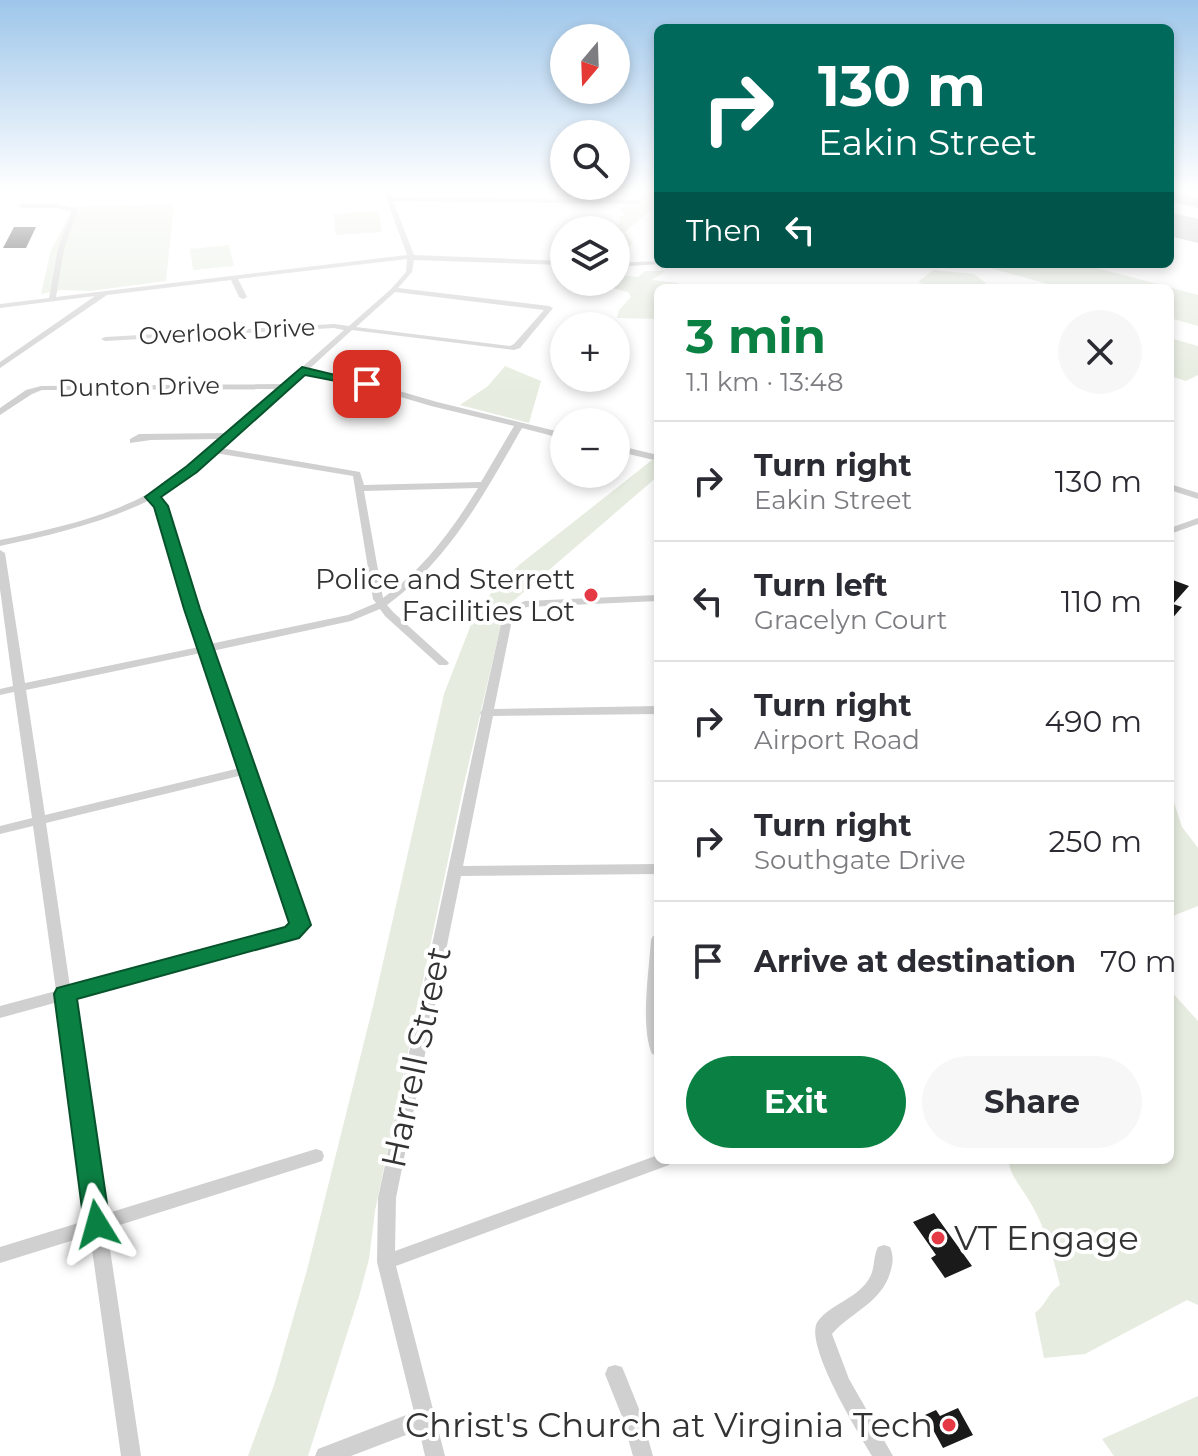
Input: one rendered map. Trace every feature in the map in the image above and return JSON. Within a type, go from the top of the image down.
[{"type":"street","points":[[52,300],[59,260]]},
{"type":"street","points":[[0,306],[386,260]]},
{"type":"street","points":[[0,543],[85,524],[152,497],[177,481],[393,290],[409,272],[411,260]]},
{"type":"street","points":[[486,260],[550,262]]},
{"type":"street","points":[[630,264],[654,263]]},
{"type":"street","points":[[234,278],[243,297]]},
{"type":"street","points":[[16,304],[43,296],[53,283]]},
{"type":"street","name":"Overlook Drive","points":[[105,339],[334,326],[513,348],[548,307],[393,290]]},
{"type":"street","points":[[0,366],[105,293]]},
{"type":"street","points":[[302,371],[357,381],[550,433]]},
{"type":"street","name":"Dunton Drive","points":[[0,412],[27,393],[39,389],[286,386]]},
{"type":"street","points":[[0,692],[351,618],[382,606],[415,580],[428,565],[484,485],[519,425]]},
{"type":"street","points":[[229,436],[143,440],[217,447],[354,473],[359,477],[378,599],[443,663]]},
{"type":"street","points":[[630,451],[654,457]]},
{"type":"street","points":[[360,488],[484,485]]},
{"type":"street","points":[[1174,488],[1198,496]]},
{"type":"street","points":[[0,1012],[292,933],[299,928],[300,921],[161,506],[152,497]]},
{"type":"street","points":[[1174,530],[1198,521]]},
{"type":"street","points":[[0,553],[131,1456]]},
{"type":"street","name":"Harrell Street","points":[[435,1456],[386,1262],[387,1198],[507,620],[513,610],[525,604],[654,598]]},
{"type":"street","points":[[486,713],[654,710]]},
{"type":"street","points":[[0,830],[249,770]]},
{"type":"street","points":[[454,871],[654,869]]},
{"type":"street","points":[[0,1255],[316,1156]]},
{"type":"street","points":[[386,1262],[654,1163]]},
{"type":"street","points":[[883,1456],[841,1384],[823,1334],[824,1328],[854,1302],[871,1293],[882,1278],[884,1253]]},
{"type":"street","points":[[615,1374],[643,1456]]},
{"type":"street","points":[[325,1456],[425,1418]]},
{"type":"shaded area","points":[[49,260],[168,260],[166,281],[41,294]]},
{"type":"shaded area","points":[[192,260],[233,260],[234,266],[193,270]]},
{"type":"shaded area","points":[[991,268],[1097,268],[1157,284],[1048,284]]},
{"type":"shaded area","points":[[933,270],[974,274],[986,283],[924,284],[918,282]]},
{"type":"shaded area","points":[[645,271],[665,271],[652,280],[679,284],[654,284],[654,319],[630,318],[630,312],[618,312],[631,297],[630,276],[638,277]]},
{"type":"shaded area","points":[[1174,289],[1198,295],[1198,326],[1174,319]]},
{"type":"shaded area","points":[[1174,339],[1198,346],[1198,375],[1186,381],[1174,377]]},
{"type":"shaded area","points":[[505,366],[541,381],[529,423],[460,405],[488,386]]},
{"type":"shaded area","points":[[654,460],[654,479],[505,608],[463,788],[360,1293],[308,1456],[248,1456],[274,1385],[307,1270],[374,1002],[444,694],[472,622],[491,593],[519,565],[617,488],[630,488],[630,477]]},
{"type":"shaded area","points":[[1174,802],[1182,827],[1198,848],[1198,906],[1174,915]]},
{"type":"shaded area","points":[[1174,994],[1198,1021],[1198,1305],[1187,1300],[1085,1354],[1044,1358],[1035,1313],[1060,1285],[1042,1227],[1009,1165],[1174,1164]]},
{"type":"shaded area","points":[[1198,1396],[1198,1456],[1114,1456],[1102,1439]]},
{"type":"building","points":[[1174,580],[1189,586],[1174,603]]},
{"type":"building","points":[[1174,604],[1182,607],[1174,616]]},
{"type":"building","name":"VT Engage","points":[[934,1213],[972,1266],[945,1278],[931,1258],[936,1255],[913,1222]]},
{"type":"building","name":"Christ's Church at Virginia Tech","points":[[958,1408],[973,1435],[943,1448],[925,1415],[936,1410],[940,1416]]},
{"type":"place","name":"Police and Sterrett Facilities Lot","points":[[591,595]]},
{"type":"place","name":"VT Engage","points":[[938,1238]]},
{"type":"place","name":"Christ's Church at Virginia Tech","points":[[949,1425]]},
{"type":"route","points":[[97,1224],[65,994],[292,933],[300,925],[192,609],[161,506],[152,497],[192,469],[302,371],[367,384]]}]
